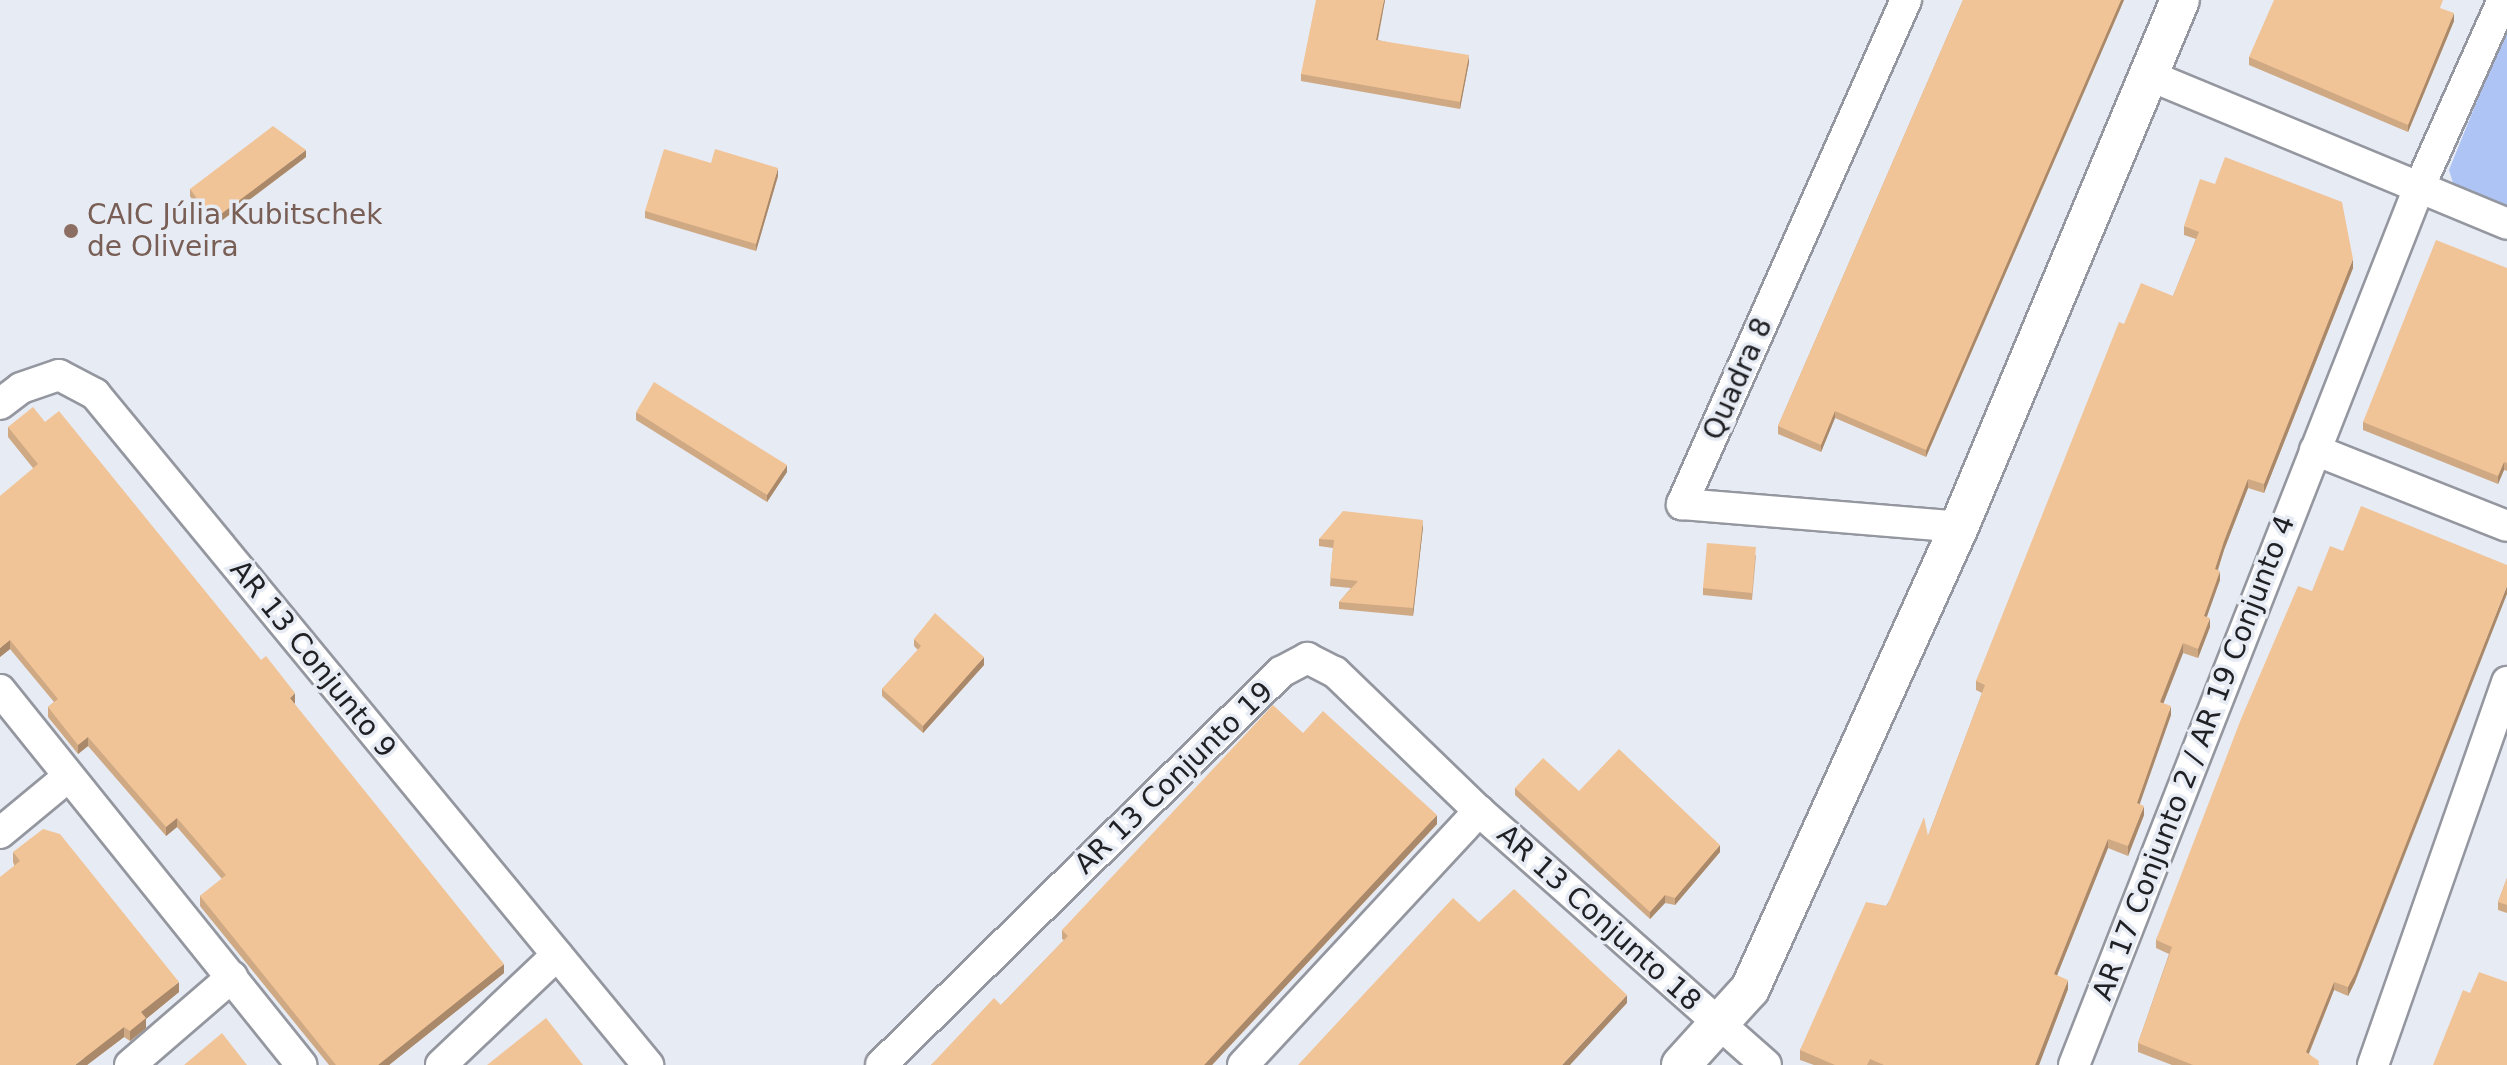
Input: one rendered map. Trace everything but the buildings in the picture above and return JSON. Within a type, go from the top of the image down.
[{"type":"street","name":"Quadra 8","points":[[1906,0],[1682,504],[1959,527]]},
{"type":"street","points":[[1681,1065],[1750,989],[1959,527],[2180,0]]},
{"type":"street","name":"AR 17 Conjunto 2 / AR 19 Conjunto 4","points":[[2074,1065],[2418,190],[2503,0]]},
{"type":"street","points":[[2148,75],[2418,190],[2507,224]]},
{"type":"street","name":"AR 13 Conjunto 9","points":[[0,404],[21,388],[59,375],[95,394],[648,1065]]},
{"type":"street","points":[[2315,450],[2507,526]]},
{"type":"street","name":"AR 13 Conjunto 19","points":[[881,1065],[1281,672],[1307,658],[1335,672],[1479,811]]},
{"type":"street","points":[[2373,1065],[2507,682]]},
{"type":"street","points":[[0,690],[302,1065]]},
{"type":"street","points":[[0,833],[69,776]]},
{"type":"street","points":[[1243,1065],[1479,811]]},
{"type":"street","name":"AR 13 Conjunto 18","points":[[1479,811],[1766,1065]]},
{"type":"street","points":[[441,1065],[557,955]]},
{"type":"street","points":[[130,1065],[232,977]]},
{"type":"shaded area","points":[[2507,27],[2507,209],[2454,186],[2449,170]]},
{"type":"place","name":"CAIC Júlia Kubitschek de Oliveira","points":[[71,231]]}]
